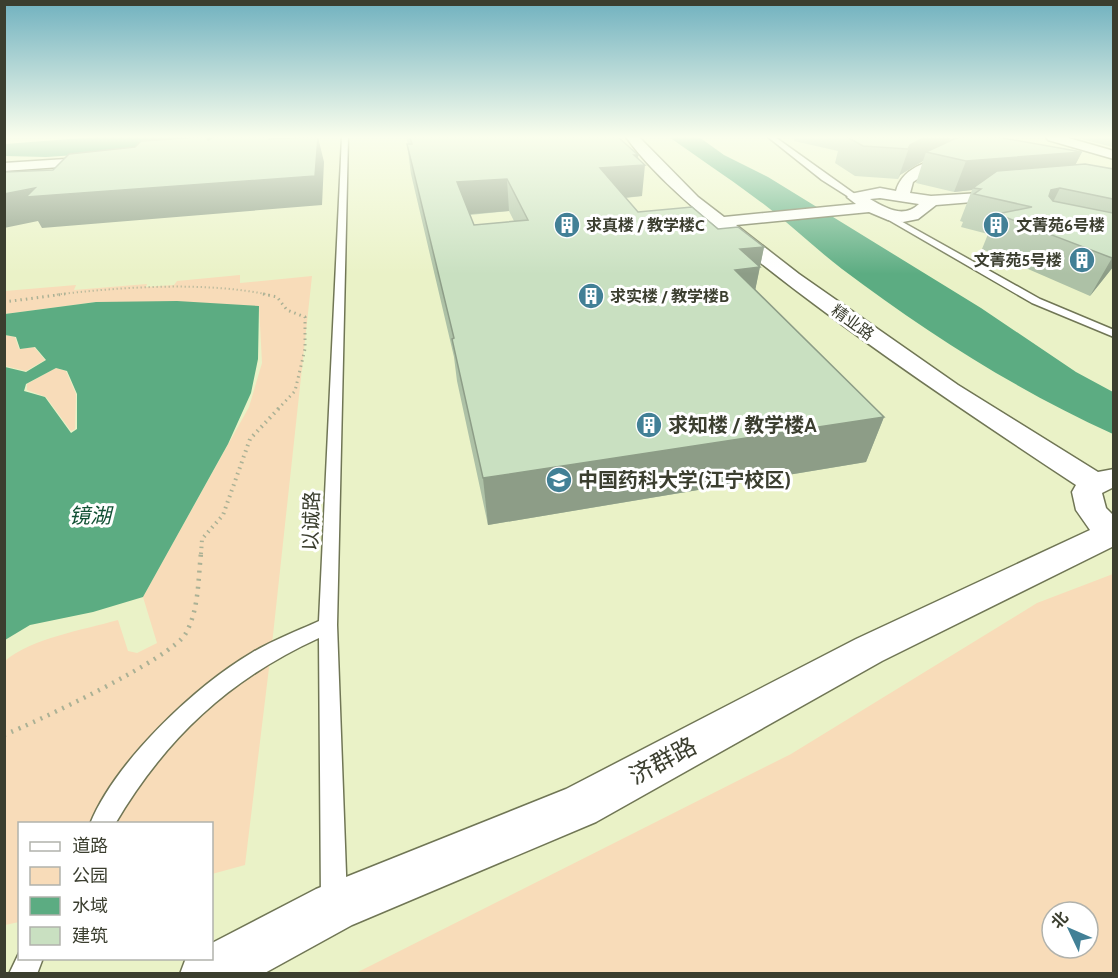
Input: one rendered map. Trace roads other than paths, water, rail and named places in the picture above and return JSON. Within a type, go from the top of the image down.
[{"type":"street","name":"精业路","points":[[676,183],[693,201],[792,278],[949,390],[1104,480]]},
{"type":"street","points":[[902,195],[905,183]]},
{"type":"street","points":[[721,222],[853,203],[880,193],[902,195],[960,215]]},
{"type":"street","points":[[853,203],[872,207],[890,217],[914,216],[929,204],[1022,193]]},
{"type":"street","points":[[1104,480],[1087,492],[1088,504],[1096,518],[1113,534]]},
{"type":"street","name":"济群路","points":[[207,974],[334,908],[580,806],[868,650],[1113,534]]},
{"type":"lane","name":"以诚路","points":[[334,908],[328,625],[343,183]]},
{"type":"lane","points":[[830,183],[853,203]]},
{"type":"lane","points":[[890,217],[1036,301],[1113,334]]},
{"type":"lane","points":[[102,822],[120,791],[168,735],[203,700],[252,663],[328,625]]},
{"type":"lane","points":[[22,974],[29,960]]},
{"type":"water","points":[[734,183],[777,183],[981,308],[1076,372],[1113,392],[1113,434],[1042,399],[940,338],[842,269],[765,205]]},
{"type":"water","name":"镜湖","points":[[177,301],[259,306],[258,359],[251,393],[228,444],[143,597],[93,612],[30,625],[5,640],[5,367],[26,372],[46,360],[35,347],[20,349],[16,337],[5,335],[5,314],[96,302]],"holes":[[[56,368],[67,371],[77,394],[77,429],[71,433],[45,397],[24,391],[26,384]]]},
{"type":"place","name":"求真楼 / 教学楼C","points":[[567,225]]},
{"type":"place","name":"文菁苑6号楼","points":[[996,225]]},
{"type":"place","name":"文菁苑5号楼","points":[[1082,260]]},
{"type":"place","name":"求实楼 / 教学楼B","points":[[591,296]]},
{"type":"place","name":"求知楼 / 教学楼A","points":[[649,425]]},
{"type":"place","name":"中国药科大学(江宁校区)","points":[[559,480]]}]
